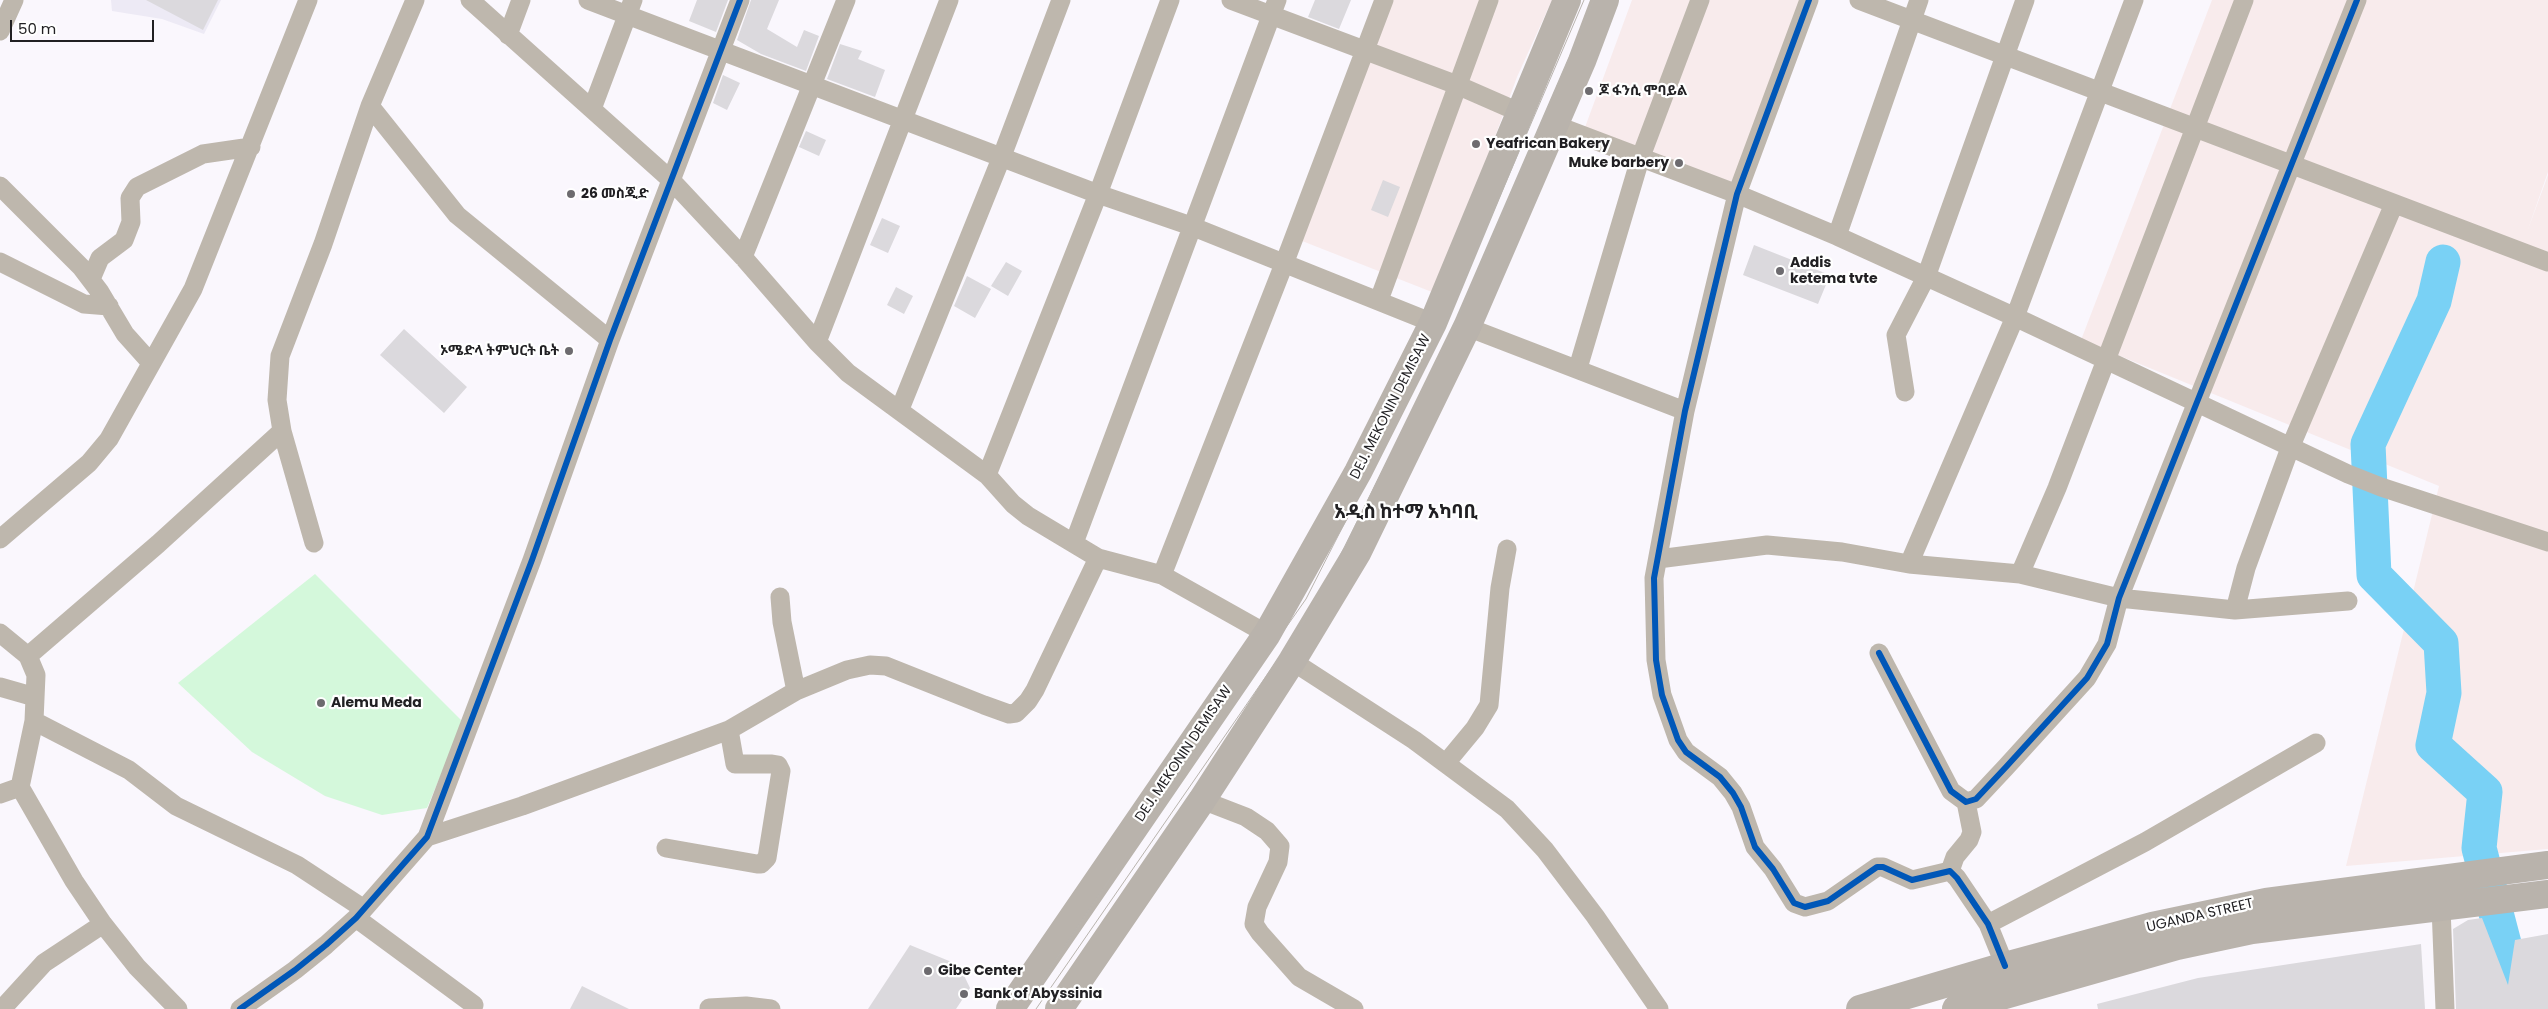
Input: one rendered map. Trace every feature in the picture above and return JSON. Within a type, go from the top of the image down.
[{"type":"main road","name":"DEJ. MEKONIN DEMISAW","points":[[1010,1009],[1267,634],[1358,472],[1433,323],[1567,0]]},
{"type":"main road","points":[[1059,1009],[1202,800],[1292,661],[1357,554],[1468,327],[1555,125],[1605,0]]},
{"type":"main road","name":"UGANDA STREET","points":[[1860,1009],[2005,966],[2152,926],[2266,902],[2548,865]]},
{"type":"main road","name":"UGANDA STREET","points":[[1956,1009],[2177,946],[2252,930],[2535,895]]},
{"type":"street","points":[[0,31],[14,0]]},
{"type":"street","points":[[0,539],[90,464],[109,439],[193,289],[308,0]]},
{"type":"street","points":[[314,543],[282,431],[278,400],[280,356],[323,244],[370,106],[415,0]]},
{"type":"street","points":[[470,0],[671,180],[743,257],[817,342],[848,373],[900,409],[987,475],[1013,504],[1028,516],[1098,558],[1162,575],[1267,634]]},
{"type":"street","points":[[508,34],[521,0]]},
{"type":"street","points":[[588,0],[630,7],[721,49],[812,85],[1098,194],[1191,226],[1433,323]]},
{"type":"street","points":[[240,1009],[295,970],[360,913],[427,836],[532,560],[610,340],[740,0]]},
{"type":"street","points":[[743,257],[846,0]]},
{"type":"street","points":[[817,342],[949,0]]},
{"type":"street","points":[[900,409],[1002,156],[1062,0]]},
{"type":"street","points":[[987,475],[1098,194],[1170,0]]},
{"type":"street","points":[[1231,0],[1274,8],[1364,50],[1456,85],[1521,113]]},
{"type":"street","points":[[1162,575],[1284,264],[1384,0]]},
{"type":"street","points":[[1379,300],[1456,85],[1489,0]]},
{"type":"street","points":[[1578,368],[1640,159],[1700,0]]},
{"type":"street","points":[[1809,0],[1738,194],[1685,411],[1654,578],[1656,660],[1662,695],[1678,740],[1686,752],[1720,777],[1733,793],[1741,807],[1755,847],[1773,869],[1794,903],[1805,907],[1828,901],[1877,867],[1883,867],[1912,880],[1950,871]]},
{"type":"street","points":[[1859,0],[2548,262]]},
{"type":"street","points":[[1837,236],[1919,0]]},
{"type":"street","points":[[1905,392],[1896,335],[1926,277],[2025,0]]},
{"type":"street","points":[[1909,564],[2015,317],[2134,0]]},
{"type":"street","points":[[2020,574],[2057,488],[2193,128],[2244,0]]},
{"type":"street","points":[[1966,802],[1976,798],[2087,678],[2107,644],[2120,598],[2357,0]]},
{"type":"street","points":[[592,109],[630,7]]},
{"type":"street","points":[[1074,543],[1274,8]]},
{"type":"street","points":[[370,106],[457,215],[610,340]]},
{"type":"street","points":[[1555,125],[1640,159],[1738,194],[1837,236],[2015,317],[2105,361],[2198,402],[2290,448],[2348,474],[2381,487],[2548,542]]},
{"type":"street","points":[[91,279],[100,258],[124,240],[131,222],[130,198],[137,187],[204,154],[251,147]]},
{"type":"street","points":[[2,196],[91,279],[125,334],[151,363]]},
{"type":"street","points":[[2235,610],[2246,568],[2290,448],[2394,204]]},
{"type":"street","points":[[0,262],[84,304],[109,306]]},
{"type":"street","points":[[1468,327],[1685,411]]},
{"type":"street","points":[[28,656],[158,544],[282,431]]},
{"type":"street","points":[[1658,559],[1767,545],[1842,552],[1909,564],[2020,574],[2120,598],[2235,610],[2348,601]]},
{"type":"street","points":[[1446,762],[1475,728],[1489,705],[1500,588],[1507,549]]},
{"type":"street","points":[[427,836],[540,800],[729,730],[796,691],[847,670],[870,665],[886,666],[984,706],[1009,714],[1016,713],[1028,701],[1035,690],[1098,558]]},
{"type":"street","points":[[780,597],[782,622],[796,691]]},
{"type":"street","points":[[0,633],[28,656],[36,675],[34,721],[20,787],[74,881],[103,924],[137,967],[178,1009]]},
{"type":"street","points":[[1879,653],[1952,790],[1966,802],[1972,832],[1969,840],[1955,857],[1950,871]]},
{"type":"street","points":[[1292,661],[1446,762],[1489,794],[1522,824],[1595,916],[1659,1009]]},
{"type":"street","points":[[0,687],[35,697]]},
{"type":"street","points":[[34,721],[129,770],[176,806],[297,864],[474,1006]]},
{"type":"street","points":[[666,848],[757,864],[761,864],[767,858],[780,771],[778,765],[772,764],[736,764],[729,730]]},
{"type":"street","points":[[1988,924],[2145,842],[2316,743]]},
{"type":"street","points":[[0,794],[20,787]]},
{"type":"street","points":[[1202,800],[1246,817],[1267,831],[1280,846],[1278,862],[1257,907],[1254,924],[1299,977],[1354,1009]]},
{"type":"street","points":[[1950,871],[1955,875],[1988,924],[2005,966]]},
{"type":"street","points":[[2445,1009],[2452,906]]},
{"type":"street","points":[[2,1009],[44,962],[103,924]]},
{"type":"street","points":[[709,1008],[746,1006],[771,1009]]},
{"type":"shaded area","points":[[111,0],[221,0],[204,34],[162,19],[112,11]]},
{"type":"shaded area","points":[[1385,0],[1552,0],[1517,77],[1437,294],[1297,239]]},
{"type":"shaded area","points":[[1632,0],[1802,0],[1728,195],[1584,130]]},
{"type":"shaded area","points":[[2212,0],[2548,0],[2548,172],[2527,232],[2548,175],[2548,849],[2346,866],[2439,486],[2081,340]]},
{"type":"green space","name":"Alemu Meda","points":[[315,574],[463,722],[427,808],[382,815],[325,796],[252,752],[178,683]]},
{"type":"building","points":[[146,0],[218,0],[203,30]]},
{"type":"building","points":[[697,0],[728,0],[716,32],[689,21]]},
{"type":"building","points":[[751,0],[779,0],[767,29],[797,47],[804,30],[819,36],[806,71],[761,54],[737,40]]},
{"type":"building","points":[[1315,0],[1351,0],[1339,29],[1308,17]]},
{"type":"building","points":[[840,44],[862,51],[858,59],[885,70],[875,97],[827,79]]},
{"type":"building","points":[[723,75],[740,83],[727,110],[713,103]]},
{"type":"building","points":[[806,131],[826,140],[819,156],[799,147]]},
{"type":"building","points":[[1383,180],[1400,187],[1388,217],[1371,210]]},
{"type":"building","points":[[882,218],[900,226],[888,253],[870,245]]},
{"type":"building","points":[[1754,245],[1830,275],[1818,304],[1743,275]]},
{"type":"building","points":[[1006,262],[1022,271],[1008,296],[991,286]]},
{"type":"building","points":[[967,276],[991,289],[975,318],[954,306]]},
{"type":"building","points":[[896,287],[913,296],[904,314],[887,305]]},
{"type":"building","points":[[404,329],[467,387],[444,413],[380,355]]},
{"type":"building","points":[[2482,918],[2508,985],[2515,940],[2548,934],[2548,1009],[2456,1009],[2453,929],[2468,920]]},
{"type":"building","points":[[2421,944],[2425,1009],[2098,1009],[2097,1004],[2198,978]]},
{"type":"building","name":"Gibe Center","points":[[910,945],[959,965],[970,988],[956,1009],[868,1009]]},
{"type":"building","points":[[582,986],[629,1009],[570,1009]]},
{"type":"waterway","points":[[2443,262],[2434,301],[2368,444],[2374,575],[2441,643],[2444,693],[2433,745],[2485,792],[2479,848],[2507,955],[2492,1009]]},
{"type":"tram line","points":[[1023,1009],[1117,868],[1306,599],[1443,329],[1584,0]]},
{"type":"tram line","points":[[1036,1009],[1316,604],[1451,333],[1594,0]]},
{"type":"cycle path","points":[[240,1009],[295,970],[356,918],[427,837],[532,560],[610,340],[740,0]]},
{"type":"cycle path","points":[[1809,0],[1737,194],[1685,411],[1654,578],[1656,660],[1662,695],[1678,740],[1686,752],[1720,777],[1733,793],[1741,807],[1755,847],[1773,869],[1794,903],[1805,907],[1828,901],[1877,867],[1883,867],[1912,880],[1950,871],[1957,878],[1988,924],[2005,966]]},
{"type":"cycle path","points":[[1879,653],[1951,791],[1966,802],[1976,799],[2087,678],[2107,644],[2119,598],[2357,0]]},
{"type":"place","name":"ጆ ፋንሲ ሞባይል","points":[[1589,91]]},
{"type":"place","name":"Yeafrican Bakery","points":[[1476,144]]},
{"type":"place","name":"Muke barbery","points":[[1679,163]]},
{"type":"place","name":"26 መስጂድ","points":[[571,194]]},
{"type":"place","name":"Addis ketema tvte","points":[[1780,271]]},
{"type":"place","name":"ኦሜድላ ትምህርት ቤት","points":[[569,351]]},
{"type":"place","name":"Alemu Meda","points":[[321,703]]},
{"type":"place","name":"Gibe Center","points":[[928,971]]},
{"type":"place","name":"Bank of Abyssinia","points":[[964,994]]},
{"type":"district","name":"አዲስ ከተማ አካባቢ","points":[[1406,513]]}]
